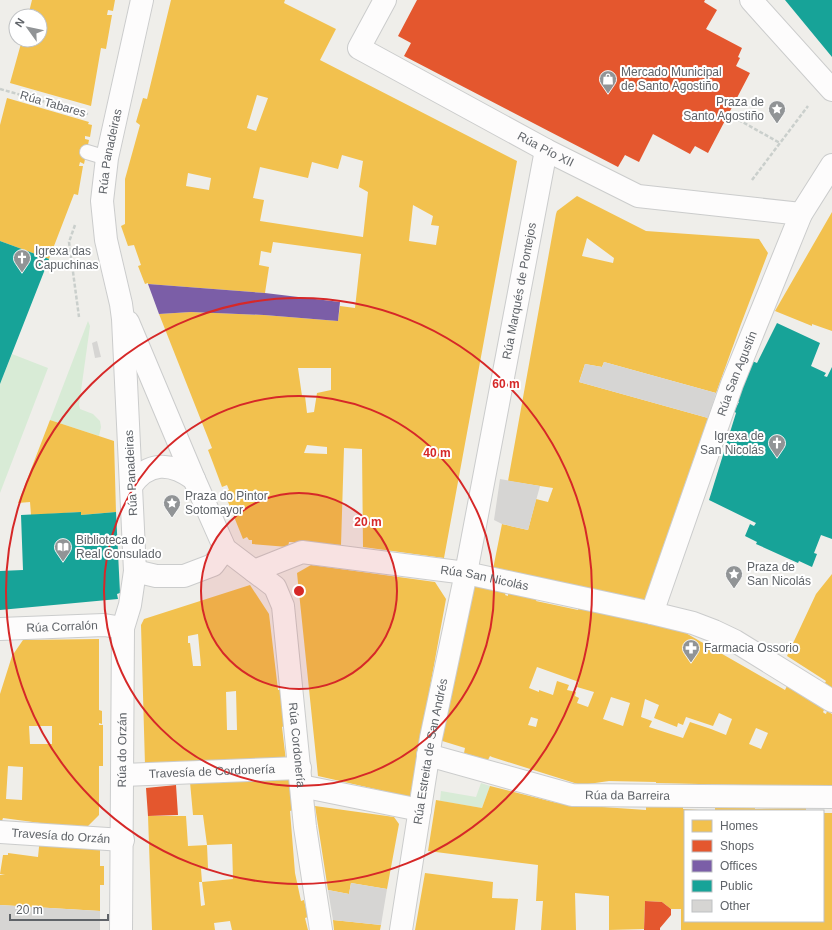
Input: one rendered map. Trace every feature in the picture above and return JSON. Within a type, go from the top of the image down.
[{"type":"street","name":"Rúa Panadeiras","points":[[142,0],[107,158],[102,201],[106,240],[121,304],[224,549]]},
{"type":"street","name":"Rúa Pío XII","points":[[385,0],[359,48],[546,150],[638,196],[801,214]]},
{"type":"street","points":[[751,0],[832,90]]},
{"type":"street","name":"Rúa Marqués de Pontejos","points":[[466,573],[546,150]]},
{"type":"street","name":"Rúa San Agustín","points":[[652,613],[732,384],[801,214],[832,165]]},
{"type":"street","name":"Rúa Panadeiras","points":[[121,304],[132,486],[135,571]]},
{"type":"street","points":[[132,486],[137,478],[144,472],[154,468],[165,467],[177,469],[194,479]]},
{"type":"street","points":[[135,571],[156,576],[184,576],[213,565],[224,549],[254,571]]},
{"type":"street","name":"Rúa San Nicolás","points":[[254,571],[302,552],[466,573],[652,613],[693,623],[735,641],[832,701]]},
{"type":"street","name":"Rúa do Orzán","points":[[121,930],[123,840],[123,628],[130,604],[135,571]]},
{"type":"street","name":"Rúa Cordonería","points":[[254,571],[275,587],[283,606],[306,827],[321,930]]},
{"type":"street","name":"Rúa Estreita de San Andrés","points":[[401,930],[428,755],[466,573]]},
{"type":"street","name":"Rúa Corralón","points":[[0,629],[104,624],[123,628]]},
{"type":"street","name":"Rúa da Barreira","points":[[428,755],[572,795],[832,797]]},
{"type":"street","name":"Travesía de Cordonería","points":[[122,775],[301,777],[420,810]]},
{"type":"street","name":"Travesía do Orzán","points":[[0,832],[123,840]]},
{"type":"lane","points":[[87,152],[107,158]]},
{"type":"path","name":"Rúa Tabares","points":[[0,89],[90,115]]},
{"type":"path","points":[[752,179],[811,102]]},
{"type":"path","points":[[728,114],[780,143]]},
{"type":"path","points":[[76,221],[69,242],[79,317]]},
{"type":"green space","points":[[88,321],[90,326],[79,405],[80,409],[93,414],[100,421],[101,427],[99,436],[50,420]]},
{"type":"green space","points":[[12,354],[48,368],[0,493],[0,384]]},
{"type":"green space","points":[[481,783],[490,786],[482,808],[440,801],[441,791],[476,797]]},
{"type":"building: Homes","points":[[32,0],[115,0],[113,11],[108,10],[107,15],[112,15],[106,49],[101,48],[91,106],[10,83],[20,48],[48,48],[48,8],[30,8]]},
{"type":"building: Homes","points":[[171,0],[285,0],[284,3],[336,29],[320,60],[517,161],[444,558],[363,547],[362,449],[344,448],[341,545],[289,542],[288,547],[252,544],[252,540],[249,540],[247,537],[243,539],[224,492],[229,490],[227,485],[222,487],[208,450],[212,448],[159,314],[191,312],[264,315],[338,321],[340,306],[355,308],[361,254],[273,242],[271,253],[261,251],[259,265],[269,267],[265,293],[148,283],[145,284],[138,266],[141,265],[134,245],[128,246],[121,226],[125,224],[125,179],[140,125],[136,122],[143,98],[147,99]],"holes":[[[257,95],[268,98],[256,131],[247,128]],[[342,155],[363,161],[359,187],[368,192],[363,237],[260,221],[264,200],[253,198],[260,167],[308,178],[312,162],[338,169]],[[188,173],[211,178],[209,190],[186,186]],[[413,205],[433,216],[431,225],[439,226],[436,245],[409,241]],[[298,368],[331,368],[331,390],[317,393],[314,412],[307,413],[305,396],[302,396]],[[307,445],[327,447],[327,454],[304,453]]]},
{"type":"building: Homes","points":[[7,98],[89,122],[88,124],[92,125],[90,137],[85,136],[85,139],[89,140],[84,164],[80,162],[79,166],[83,166],[78,195],[74,194],[49,259],[0,241],[0,125]]},
{"type":"building: Homes","points":[[577,196],[646,231],[759,239],[768,253],[716,393],[604,362],[602,367],[585,364],[579,382],[708,418],[650,584],[653,586],[647,602],[492,574],[502,524],[528,530],[536,499],[548,502],[553,488],[508,481],[557,211]],"holes":[[[587,238],[614,258],[613,263],[582,256]]]},
{"type":"building: Homes","points":[[832,212],[832,331],[812,324],[812,326],[775,311]]},
{"type":"building: Homes","points":[[50,420],[114,441],[116,512],[81,515],[81,512],[31,515],[30,502],[18,503]]},
{"type":"building: Homes","points":[[311,565],[435,582],[446,599],[410,797],[318,776],[297,573]]},
{"type":"building: Homes","points":[[832,574],[832,688],[825,683],[826,681],[787,656],[816,594]]},
{"type":"building: Homes","points":[[471,582],[507,591],[505,595],[508,596],[508,593],[578,610],[580,605],[684,632],[785,690],[787,686],[825,708],[824,713],[826,714],[827,711],[832,714],[832,786],[786,790],[786,786],[656,782],[609,781],[581,785],[490,756],[488,760],[464,753],[465,748],[439,740],[463,620],[467,621]],"holes":[[[537,667],[579,682],[577,687],[594,692],[588,707],[577,703],[579,698],[575,696],[576,692],[567,690],[569,685],[557,681],[553,695],[529,688]],[[611,697],[630,703],[623,726],[603,719]],[[645,699],[659,705],[654,718],[677,727],[678,723],[683,725],[686,717],[713,726],[719,713],[732,719],[726,735],[690,722],[683,738],[649,727],[652,721],[641,717]],[[531,717],[538,719],[536,727],[528,725]],[[756,728],[768,733],[761,749],[749,744]]]},
{"type":"building: Homes","points":[[250,585],[269,614],[278,690],[280,690],[286,761],[145,765],[141,625],[144,619]],"holes":[[[198,634],[201,666],[193,666],[188,636]],[[236,691],[237,730],[227,730],[226,692]]]},
{"type":"building: Homes","points":[[99,639],[99,710],[102,711],[102,724],[99,723],[99,725],[103,725],[103,766],[99,766],[99,815],[85,829],[3,818],[2,821],[0,821],[0,694],[12,656],[23,640]],"holes":[[[29,726],[52,726],[52,744],[30,744]],[[8,766],[23,767],[22,800],[6,799]]]},
{"type":"building: Homes","points":[[290,774],[293,810],[290,811],[295,873],[301,901],[304,900],[308,917],[305,918],[308,930],[232,930],[230,921],[214,923],[215,930],[152,930],[148,816],[186,816],[188,846],[207,845],[203,815],[193,815],[190,782]],"holes":[[[232,844],[233,879],[202,882],[201,869],[208,868],[207,845]],[[199,882],[202,882],[205,905],[201,906]]]},
{"type":"building: Homes","points":[[490,786],[557,803],[557,800],[574,805],[646,810],[646,805],[683,806],[683,809],[699,810],[684,810],[684,922],[824,922],[824,813],[832,813],[832,930],[681,930],[681,909],[671,909],[662,902],[645,901],[644,929],[609,930],[609,896],[575,893],[576,930],[541,930],[543,901],[536,901],[538,865],[428,851],[436,800],[482,808]]},
{"type":"building: Homes","points":[[315,806],[394,817],[399,824],[387,889],[351,883],[349,894],[328,890]]},
{"type":"building: Homes","points":[[755,806],[755,809],[806,808],[806,810],[715,810],[715,807]]},
{"type":"building: Homes","points":[[40,837],[100,846],[100,866],[104,866],[104,885],[100,885],[100,911],[0,905],[0,875],[5,875],[0,874],[3,855],[8,855],[8,853],[38,857]]},
{"type":"building: Homes","points":[[425,873],[493,882],[492,898],[518,899],[515,930],[415,930]]},
{"type":"building: Homes","points":[[333,920],[381,925],[380,930],[334,930]]},
{"type":"building: Shops","name":"Mercado Municipal de Santo Agostiño","points":[[417,0],[705,0],[704,2],[717,10],[706,29],[742,48],[738,57],[740,58],[736,66],[750,73],[708,153],[695,146],[690,154],[653,134],[639,162],[625,155],[618,167],[404,56],[411,43],[398,36]]},
{"type":"building: Shops","points":[[176,785],[178,815],[148,816],[146,788]]},
{"type":"building: Shops","points":[[645,901],[662,902],[671,909],[671,915],[660,930],[644,930]]},
{"type":"building: Offices","points":[[148,284],[265,293],[340,302],[338,321],[264,315],[191,312],[159,314]]},
{"type":"building: Public","points":[[785,0],[832,0],[832,57]]},
{"type":"building: Public","name":"Igrexa das Capuchinas","points":[[0,241],[49,259],[0,384]]},
{"type":"building: Public","name":"Igrexa de San Nicolás","points":[[777,323],[820,343],[811,366],[826,373],[824,376],[827,377],[832,367],[832,539],[821,535],[814,553],[817,554],[812,567],[799,561],[798,563],[756,544],[757,542],[745,536],[750,524],[754,526],[756,523],[709,500],[736,413],[734,411],[739,402],[734,399],[752,361],[757,363]]},
{"type":"building: Public","points":[[81,512],[81,515],[116,512],[120,593],[117,594],[118,599],[0,610],[0,571],[23,570],[21,515]]},
{"type":"building: Other","points":[[97,341],[101,357],[95,358],[92,343]]},
{"type":"building: Other","points":[[604,362],[716,393],[708,418],[579,382],[585,364],[602,367]]},
{"type":"building: Other","points":[[500,479],[540,486],[528,530],[502,524],[494,520]]},
{"type":"building: Other","points":[[351,883],[387,889],[381,925],[333,920],[328,890],[349,894]]},
{"type":"building: Other","points":[[0,905],[100,911],[100,930],[0,930]]},
{"type":"place","name":"Mercado Municipal de Santo Agostiño","points":[[608,94]]},
{"type":"place","name":"Praza de Santo Agostiño","points":[[777,124]]},
{"type":"place","name":"Igrexa das Capuchinas","points":[[22,273]]},
{"type":"place","name":"Igrexa de San Nicolás","points":[[777,458]]},
{"type":"place","name":"Praza do Pintor Sotomayor","points":[[172,518]]},
{"type":"place","name":"Biblioteca do Real Consulado","points":[[63,562]]},
{"type":"place","name":"Praza de San Nicolás","points":[[734,589]]},
{"type":"place","name":"Farmacia Ossorio","points":[[691,663]]}]
